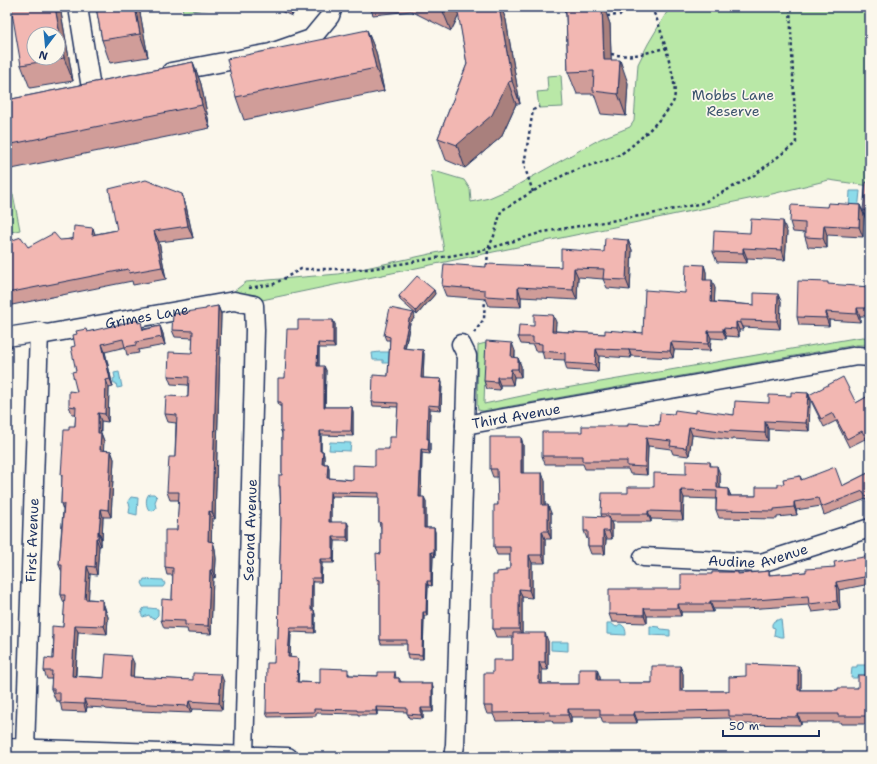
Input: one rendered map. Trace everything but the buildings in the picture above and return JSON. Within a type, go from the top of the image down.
[{"type":"street","points":[[78,7],[91,88]]},
{"type":"street","points":[[153,76],[272,53],[311,39],[330,16],[333,7]]},
{"type":"street","name":"Grimes Lane","points":[[7,337],[39,332],[46,334],[251,297]]},
{"type":"street","name":"Second Avenue","points":[[244,756],[255,330],[251,297]]},
{"type":"street","name":"First Avenue","points":[[25,749],[39,332]]},
{"type":"street","points":[[465,425],[466,356],[468,339]]},
{"type":"street","name":"Third Avenue","points":[[453,757],[465,425],[857,356],[870,357]]},
{"type":"street","name":"Audine Avenue","points":[[643,557],[761,563],[870,528]]},
{"type":"street","points":[[7,748],[288,757]]},
{"type":"path","points":[[607,16],[619,15],[639,7]]},
{"type":"path","points":[[487,268],[488,249],[494,236],[501,211],[533,192],[580,169],[620,155],[636,143],[664,114],[674,101],[674,80],[655,14],[650,7]]},
{"type":"path","points":[[251,297],[301,269],[369,269],[488,249],[543,232],[646,215],[703,203],[753,176],[796,143],[790,7]]},
{"type":"path","points":[[611,54],[623,56],[636,55],[665,48]]},
{"type":"path","points":[[533,192],[524,165],[533,110],[539,107]]},
{"type":"path","points":[[468,339],[484,319],[486,290]]},
{"type":"green space","points":[[182,7],[213,7],[213,8],[183,12]]},
{"type":"green space","name":"Mobbs Lane Reserve","points":[[670,7],[870,7],[870,186],[829,180],[768,195],[262,300],[255,295],[242,295],[233,292],[246,282],[338,274],[444,251],[431,171],[464,180],[470,189],[471,202],[489,198],[512,188],[600,139],[630,127],[634,121],[638,64]]},
{"type":"green space","points":[[561,75],[563,107],[539,108],[537,92],[548,91],[547,76]]},
{"type":"green space","points":[[13,194],[20,230],[7,233],[7,195]]},
{"type":"green space","points":[[863,337],[870,338],[870,345],[856,345],[483,411],[478,410],[477,405],[478,345],[486,343],[484,404],[531,394]]},
{"type":"water","points":[[850,191],[860,191],[858,211],[849,210]]},
{"type":"water","points":[[390,352],[390,363],[383,363],[383,360],[373,360],[372,353]]},
{"type":"water","points":[[119,372],[122,387],[117,388],[113,379],[115,378],[114,373]]},
{"type":"water","points":[[330,442],[351,443],[350,451],[329,450]]},
{"type":"water","points":[[149,494],[154,494],[157,497],[155,502],[156,508],[153,511],[148,509],[147,505],[146,500]]},
{"type":"water","points":[[131,497],[138,498],[137,515],[129,513],[130,506],[128,501]]},
{"type":"water","points":[[144,579],[163,580],[165,584],[163,587],[144,587],[142,583]]},
{"type":"water","points":[[144,608],[158,609],[158,615],[154,619],[149,615],[143,617],[141,614]]},
{"type":"water","points":[[781,619],[783,637],[774,635],[775,628],[772,627],[774,621]]},
{"type":"water","points":[[607,623],[611,623],[616,627],[620,624],[622,625],[625,628],[626,635],[607,634]]},
{"type":"water","points":[[650,626],[670,630],[670,636],[650,635]]},
{"type":"water","points":[[551,642],[568,642],[568,651],[551,650]]},
{"type":"water","points":[[857,665],[870,665],[870,676],[857,676],[857,678],[851,678],[852,667],[857,667]]}]
